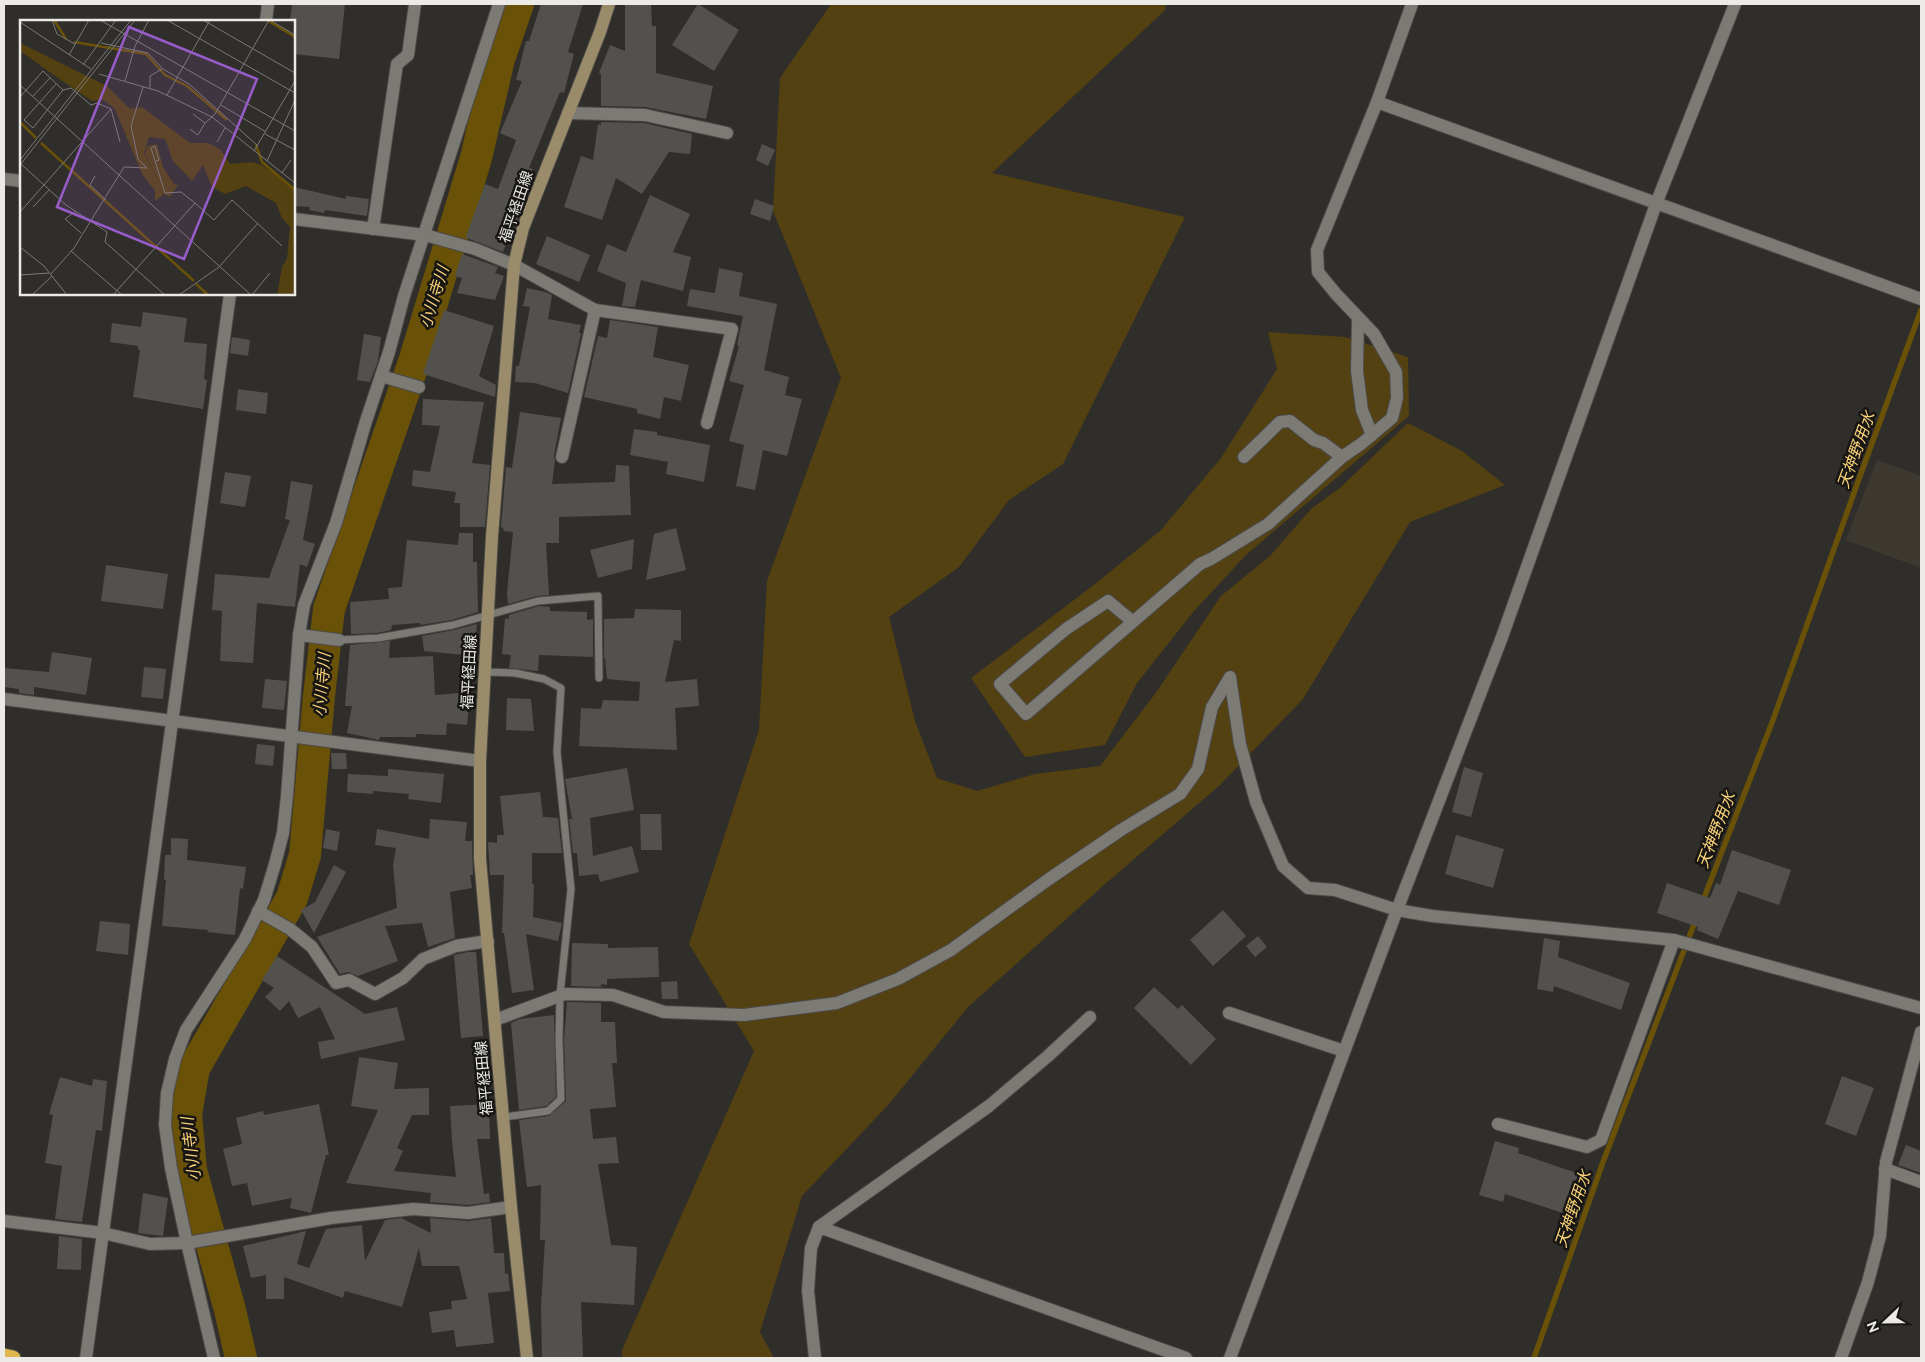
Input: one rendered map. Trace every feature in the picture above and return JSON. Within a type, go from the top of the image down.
[{"type":"highway","points":[[4,1356],[13,1358]]},
{"type":"main road","name":"福平経田線","points":[[527,1358],[511,1207],[480,859],[480,761],[492,536],[514,265],[523,228],[600,32],[609,4]]},
{"type":"street","points":[[266,20],[268,4]]},
{"type":"street","points":[[373,229],[397,64],[408,54],[415,4]]},
{"type":"street","points":[[214,1358],[171,1168],[165,1125],[167,1093],[175,1059],[186,1030],[245,939],[264,900],[283,833],[299,635],[304,605],[336,523],[404,296],[499,4]]},
{"type":"street","points":[[1132,621],[1108,601],[1066,629],[1000,684],[1026,714],[1200,564],[1268,524],[1342,458],[1392,418],[1397,398],[1396,372],[1374,334],[1318,272],[1317,250],[1377,102],[1412,4]]},
{"type":"street","points":[[1230,1358],[1397,910],[1502,637],[1656,204],[1735,4]]},
{"type":"street","points":[[1377,102],[1921,300]]},
{"type":"street","points":[[568,113],[645,114],[727,133]]},
{"type":"street","points":[[4,179],[20,181]]},
{"type":"street","points":[[295,219],[425,235],[475,249],[514,265],[595,310],[732,329],[707,423]]},
{"type":"street","points":[[86,1358],[230,295]]},
{"type":"street","points":[[562,457],[595,310]]},
{"type":"street","points":[[1358,318],[1357,371],[1362,410],[1372,435]]},
{"type":"street","points":[[381,376],[419,387]]},
{"type":"street","points":[[1244,457],[1280,422],[1290,421],[1314,440],[1323,443],[1342,458]]},
{"type":"street","points":[[299,635],[340,640]]},
{"type":"street","points":[[495,1020],[565,994],[613,995],[664,1012],[744,1015],[837,1003],[898,979],[951,950],[1049,879],[1121,830],[1180,794],[1198,769],[1212,707],[1230,677],[1240,744],[1256,802],[1283,866],[1308,888],[1335,890],[1397,910],[1432,916],[1674,940],[1921,1008]]},
{"type":"street","points":[[4,699],[480,761]]},
{"type":"street","points":[[258,911],[290,929],[312,947],[336,983],[349,980],[375,994],[403,978],[423,959],[456,946],[488,941]]},
{"type":"street","points":[[1498,1124],[1587,1147],[1602,1140],[1674,940]]},
{"type":"street","points":[[1229,1014],[1344,1051]]},
{"type":"street","points":[[815,1358],[808,1291],[811,1248],[819,1227],[989,1106],[1090,1017]]},
{"type":"street","points":[[1841,1358],[1868,1282],[1880,1236],[1886,1162],[1921,1032]]},
{"type":"street","points":[[1885,1169],[1921,1182]]},
{"type":"street","points":[[4,1221],[103,1233],[150,1244],[187,1243],[331,1218],[413,1209],[468,1213],[511,1207]]},
{"type":"street","points":[[819,1227],[1186,1358]]},
{"type":"lane","points":[[340,640],[378,638],[453,625],[538,601],[598,596],[599,678]]},
{"type":"lane","points":[[485,672],[515,674],[544,679],[561,688],[557,752],[571,889],[560,996],[559,1040],[562,1099],[548,1111],[504,1117]]},
{"type":"shaded area","points":[[831,4],[1166,4],[1165,10],[992,173],[1185,217],[1063,464],[1009,500],[959,567],[889,617],[915,721],[937,778],[977,791],[1035,774],[1100,766],[1155,694],[1221,596],[1270,556],[1311,509],[1341,487],[1408,423],[1462,451],[1505,485],[1410,522],[1303,699],[1220,785],[1104,885],[968,1007],[889,1104],[802,1196],[760,1332],[774,1358],[622,1358],[622,1350],[754,1051],[689,944],[759,730],[767,581],[841,378],[773,211],[780,78]]},
{"type":"shaded area","points":[[1268,332],[1345,337],[1408,357],[1409,416],[1246,555],[1194,611],[1137,683],[1105,745],[1025,757],[971,678],[1099,581],[1161,530],[1221,458],[1277,369]]},
{"type":"shaded area","points":[[1877,460],[1921,476],[1921,568],[1846,540]]},
{"type":"building","points":[[292,4],[345,4],[339,59],[295,54],[295,20],[290,20]]},
{"type":"building","points":[[541,4],[583,4],[568,52],[574,54],[564,93],[560,92],[529,168],[533,169],[522,198],[521,203],[524,204],[516,224],[514,223],[503,252],[466,236],[485,184],[498,189],[516,140],[500,133],[522,81],[516,80],[526,41],[529,41]]},
{"type":"building","points":[[625,4],[651,4],[652,26],[656,26],[656,73],[713,86],[706,119],[645,107],[601,106],[601,74],[599,73],[610,45],[625,51]]},
{"type":"building","points":[[698,4],[739,30],[714,71],[672,45]]},
{"type":"building","points":[[601,122],[644,123],[692,134],[690,154],[669,152],[642,194],[616,178],[602,220],[564,207],[581,156],[593,160],[598,124],[601,125]]},
{"type":"building","points":[[762,144],[775,150],[768,166],[756,160]]},
{"type":"building","points":[[295,187],[346,199],[346,196],[369,199],[367,216],[325,210],[324,213],[309,210],[310,207],[295,206]]},
{"type":"building","points":[[650,195],[690,214],[673,252],[691,257],[683,291],[641,280],[635,307],[622,306],[626,283],[597,271],[607,244],[626,252]]},
{"type":"building","points":[[755,199],[774,206],[770,221],[750,214]]},
{"type":"building","points":[[547,236],[590,255],[579,282],[536,264]]},
{"type":"building","points":[[462,254],[498,267],[495,273],[504,276],[495,300],[457,293],[462,278],[455,276]]},
{"type":"building","points":[[719,268],[743,273],[739,296],[777,304],[764,370],[789,377],[785,395],[802,399],[787,456],[763,450],[755,490],[736,486],[744,445],[729,441],[744,385],[729,381],[739,346],[737,345],[743,316],[687,306],[690,289],[715,293]]},
{"type":"building","points":[[527,288],[552,295],[548,319],[581,325],[579,333],[581,333],[568,393],[535,383],[515,382],[516,366],[519,366],[530,307],[523,306]]},
{"type":"building","points":[[444,310],[494,326],[479,376],[496,385],[495,397],[423,374]]},
{"type":"building","points":[[143,312],[187,318],[184,342],[207,344],[204,379],[207,380],[203,409],[133,397],[140,350],[138,346],[110,342],[112,323],[141,327]]},
{"type":"building","points":[[610,320],[658,327],[653,357],[689,365],[681,401],[664,397],[660,419],[637,413],[637,409],[584,397],[598,336],[607,338]]},
{"type":"building","points":[[364,334],[381,337],[378,361],[370,382],[357,380]]},
{"type":"building","points":[[232,337],[250,340],[248,356],[230,353]]},
{"type":"building","points":[[238,389],[268,393],[266,414],[236,410]]},
{"type":"building","points":[[423,399],[484,402],[472,463],[490,465],[485,527],[460,527],[460,503],[454,503],[456,492],[412,486],[413,470],[430,472],[440,426],[422,425]]},
{"type":"building","points":[[520,412],[561,418],[554,455],[552,484],[615,482],[616,465],[629,466],[631,515],[559,517],[559,543],[546,543],[549,595],[537,596],[508,604],[507,593],[513,532],[504,531],[501,527],[506,467],[512,468]]},
{"type":"building","points":[[634,429],[657,432],[657,435],[710,445],[704,482],[666,474],[668,462],[630,455]]},
{"type":"building","points":[[225,472],[251,476],[245,507],[220,503]]},
{"type":"building","points":[[291,481],[313,485],[303,540],[315,544],[307,567],[300,564],[295,607],[257,603],[253,663],[220,661],[222,611],[212,610],[215,574],[269,578],[290,520],[285,519]]},
{"type":"building","points":[[676,528],[686,570],[646,580],[654,534]]},
{"type":"building","points":[[459,533],[473,533],[473,562],[477,562],[478,612],[452,620],[420,625],[420,623],[392,625],[391,630],[377,633],[351,634],[350,602],[389,599],[388,588],[402,587],[407,540],[458,545]]},
{"type":"building","points":[[634,539],[632,569],[598,578],[590,550]]},
{"type":"building","points":[[106,565],[168,574],[163,609],[101,601]]},
{"type":"building","points":[[539,606],[550,607],[550,611],[587,612],[587,620],[593,619],[593,657],[539,655],[538,671],[509,668],[511,655],[502,654],[505,618],[509,619],[509,615]]},
{"type":"building","points":[[635,609],[681,610],[681,641],[674,640],[665,682],[697,679],[699,706],[675,708],[677,750],[579,746],[581,708],[601,709],[603,700],[639,701],[640,682],[607,679],[604,658],[604,619],[634,618]]},
{"type":"building","points":[[477,624],[474,656],[424,651],[422,636]]},
{"type":"building","points":[[390,641],[389,658],[433,656],[435,695],[470,692],[467,725],[447,723],[446,735],[416,734],[416,737],[380,737],[379,740],[347,733],[352,706],[345,706],[350,645]]},
{"type":"building","points":[[52,652],[92,658],[86,695],[34,687],[34,695],[19,693],[19,689],[4,687],[4,668],[49,672]]},
{"type":"building","points":[[144,667],[166,669],[163,699],[141,697]]},
{"type":"building","points":[[265,679],[287,681],[284,710],[262,708]]},
{"type":"building","points":[[507,698],[531,699],[534,731],[506,730]]},
{"type":"building","points":[[257,744],[275,746],[273,766],[255,764]]},
{"type":"building","points":[[331,753],[346,753],[347,769],[332,769]]},
{"type":"building","points":[[1464,767],[1483,773],[1471,817],[1452,812]]},
{"type":"building","points":[[627,768],[634,810],[590,818],[593,856],[632,846],[639,872],[600,882],[598,874],[579,876],[577,853],[573,853],[569,819],[572,819],[565,779]]},
{"type":"building","points":[[388,769],[444,774],[441,803],[408,799],[409,794],[373,791],[373,794],[347,792],[348,774],[388,776]]},
{"type":"building","points":[[540,792],[543,817],[558,818],[562,853],[532,853],[532,884],[534,884],[533,917],[562,923],[558,941],[526,934],[534,990],[512,993],[504,933],[502,933],[504,875],[490,875],[488,842],[497,843],[497,835],[504,835],[500,796]]},
{"type":"building","points":[[640,814],[661,814],[662,850],[641,850]]},
{"type":"building","points":[[430,819],[467,822],[465,841],[472,841],[473,875],[470,875],[472,888],[450,892],[455,938],[428,947],[422,923],[385,926],[398,961],[358,976],[348,972],[340,974],[317,937],[397,908],[393,865],[396,848],[375,845],[377,829],[429,839]]},
{"type":"building","points":[[326,829],[340,832],[337,851],[323,848]]},
{"type":"building","points":[[1456,835],[1504,849],[1493,888],[1445,874]]},
{"type":"building","points":[[171,838],[188,839],[187,860],[246,867],[243,889],[240,888],[235,935],[207,932],[208,930],[162,926],[166,880],[164,880],[165,855],[171,855]]},
{"type":"building","points":[[1732,850],[1791,870],[1779,905],[1738,891],[1718,939],[1697,930],[1698,927],[1657,913],[1667,883],[1710,898],[1716,883],[1720,885]]},
{"type":"building","points":[[334,865],[346,872],[314,933],[301,910],[315,902]]},
{"type":"building","points":[[1223,910],[1246,936],[1213,966],[1190,940]]},
{"type":"building","points":[[100,921],[130,924],[128,955],[96,951]]},
{"type":"building","points":[[1258,936],[1267,947],[1255,957],[1246,946]]},
{"type":"building","points":[[1544,938],[1560,941],[1558,957],[1630,983],[1621,1010],[1554,986],[1553,992],[1537,989]]},
{"type":"building","points":[[572,943],[608,944],[608,948],[658,947],[659,977],[607,979],[607,985],[601,984],[601,987],[571,986]]},
{"type":"building","points":[[476,952],[483,1036],[461,1038],[454,955]]},
{"type":"building","points":[[277,956],[365,1014],[397,1007],[405,1040],[321,1059],[318,1042],[335,1039],[320,1007],[298,1018],[289,1001],[280,1011],[265,997],[274,988],[262,980]]},
{"type":"building","points":[[677,981],[678,999],[662,999],[661,982]]},
{"type":"building","points":[[1154,987],[1178,1009],[1182,1005],[1216,1039],[1191,1065],[1134,1008]]},
{"type":"building","points":[[567,1002],[601,1003],[601,1022],[615,1022],[617,1063],[612,1063],[616,1107],[590,1109],[593,1139],[616,1137],[619,1163],[598,1164],[611,1245],[637,1247],[634,1305],[581,1302],[583,1358],[542,1358],[541,1306],[545,1240],[540,1240],[541,1185],[527,1187],[519,1120],[549,1116],[566,1101],[564,1040]]},
{"type":"building","points":[[554,1015],[556,1097],[546,1106],[519,1110],[511,1023],[520,1019]]},
{"type":"building","points":[[359,1057],[398,1063],[394,1089],[429,1088],[429,1115],[412,1115],[397,1148],[403,1151],[394,1171],[456,1177],[450,1106],[489,1104],[490,1139],[477,1139],[484,1194],[489,1193],[490,1202],[468,1205],[430,1202],[431,1193],[346,1183],[378,1110],[351,1106]]},
{"type":"building","points":[[1842,1076],[1874,1088],[1856,1136],[1825,1124]]},
{"type":"building","points":[[60,1077],[92,1086],[93,1079],[107,1081],[102,1131],[96,1130],[82,1222],[55,1219],[62,1166],[45,1163],[53,1115],[49,1114]]},
{"type":"building","points":[[319,1104],[329,1155],[326,1155],[311,1213],[290,1208],[292,1198],[252,1206],[247,1183],[232,1186],[223,1149],[242,1144],[236,1118],[263,1111],[264,1115]]},
{"type":"building","points":[[1495,1141],[1519,1148],[1518,1153],[1588,1177],[1575,1217],[1505,1194],[1503,1202],[1479,1195]]},
{"type":"building","points":[[1906,1145],[1921,1151],[1921,1173],[1898,1165]]},
{"type":"building","points":[[143,1193],[168,1198],[163,1236],[138,1233]]},
{"type":"building","points":[[401,1218],[431,1233],[430,1218],[468,1221],[491,1218],[494,1253],[504,1253],[505,1274],[508,1273],[510,1291],[488,1293],[494,1343],[456,1347],[454,1330],[432,1333],[429,1312],[452,1309],[451,1301],[467,1299],[459,1266],[422,1266],[419,1248],[402,1307],[345,1291],[343,1298],[284,1277],[284,1299],[266,1299],[266,1275],[251,1278],[243,1246],[306,1231],[297,1264],[309,1268],[326,1229],[362,1225],[365,1261],[385,1220]]},
{"type":"building","points":[[59,1236],[82,1239],[81,1270],[57,1269]]},
{"type":"waterway","name":"小川寺川","points":[[241,1358],[230,1310],[191,1170],[186,1114],[194,1068],[292,898],[305,855],[319,696],[329,609],[415,359],[476,158],[499,59],[518,4]]},
{"type":"waterway","name":"天神野用水","points":[[1702,903],[1773,720],[1921,310]]},
{"type":"waterway","name":"天神野用水","points":[[1534,1358],[1603,1162],[1696,919]]}]
